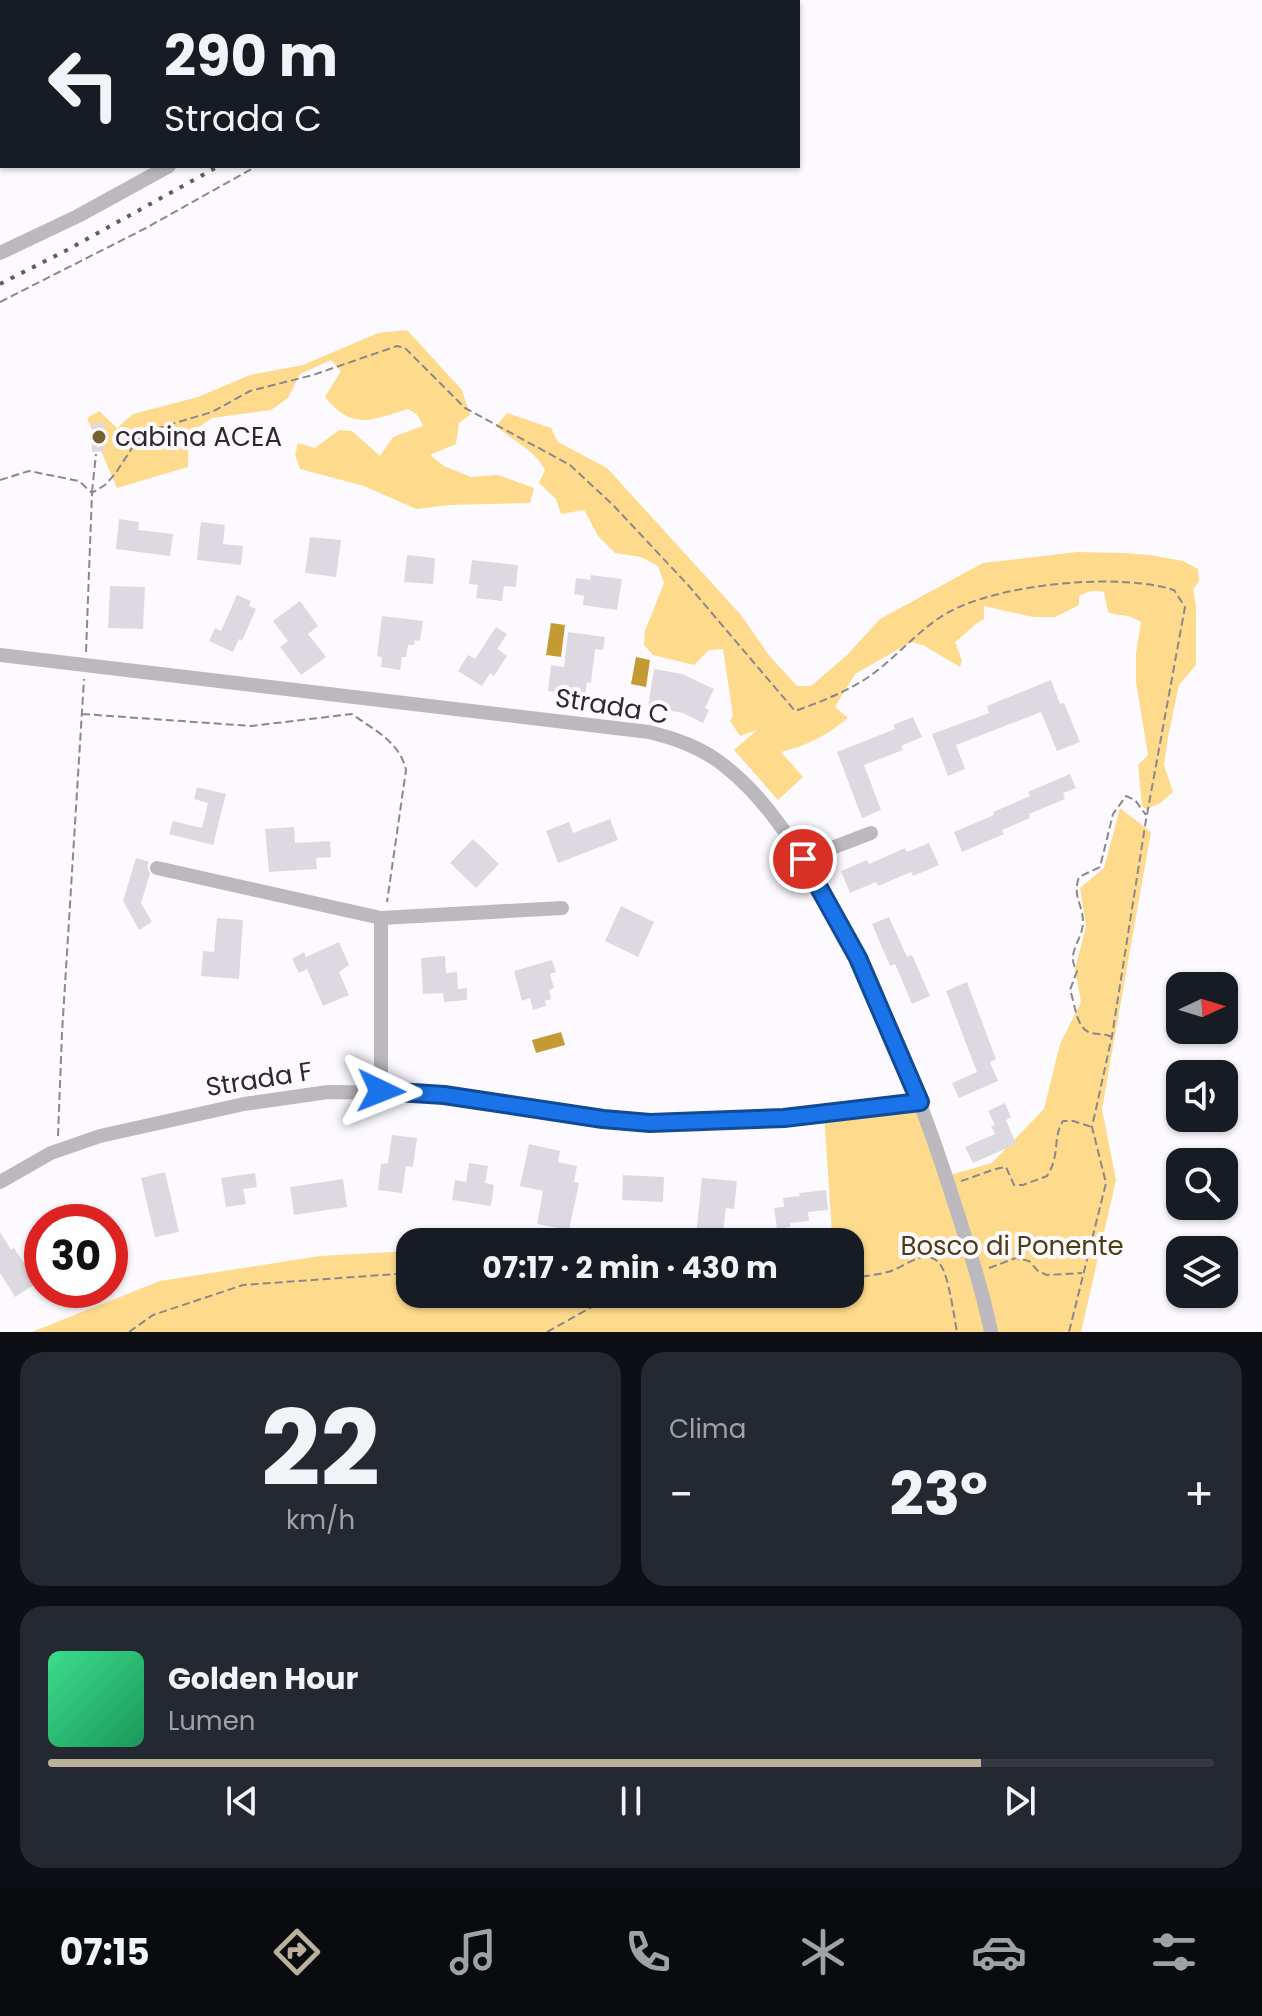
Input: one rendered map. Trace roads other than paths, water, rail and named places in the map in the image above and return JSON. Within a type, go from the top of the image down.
[{"type":"street","points":[[0,253],[78,216],[165,168]]},
{"type":"street","name":"Strada C","points":[[0,655],[649,732],[670,737],[708,754],[737,777],[770,812],[803,859],[858,958],[920,1102],[949,1187],[991,1332]]},
{"type":"street","points":[[803,859],[871,833]]},
{"type":"street","points":[[157,868],[381,918],[562,908]]},
{"type":"street","points":[[381,918],[381,1091]]},
{"type":"street","name":"Strada F","points":[[0,1182],[63,1148],[100,1136],[276,1098],[328,1092],[444,1095],[650,1123],[784,1118],[920,1102]]},
{"type":"railway","points":[[0,284],[215,168]]},
{"type":"place","name":"cabina ACEA","points":[[99,437]]},
{"type":"park label","name":"Bosco di Ponente","points":[[1012,1246]]}]
